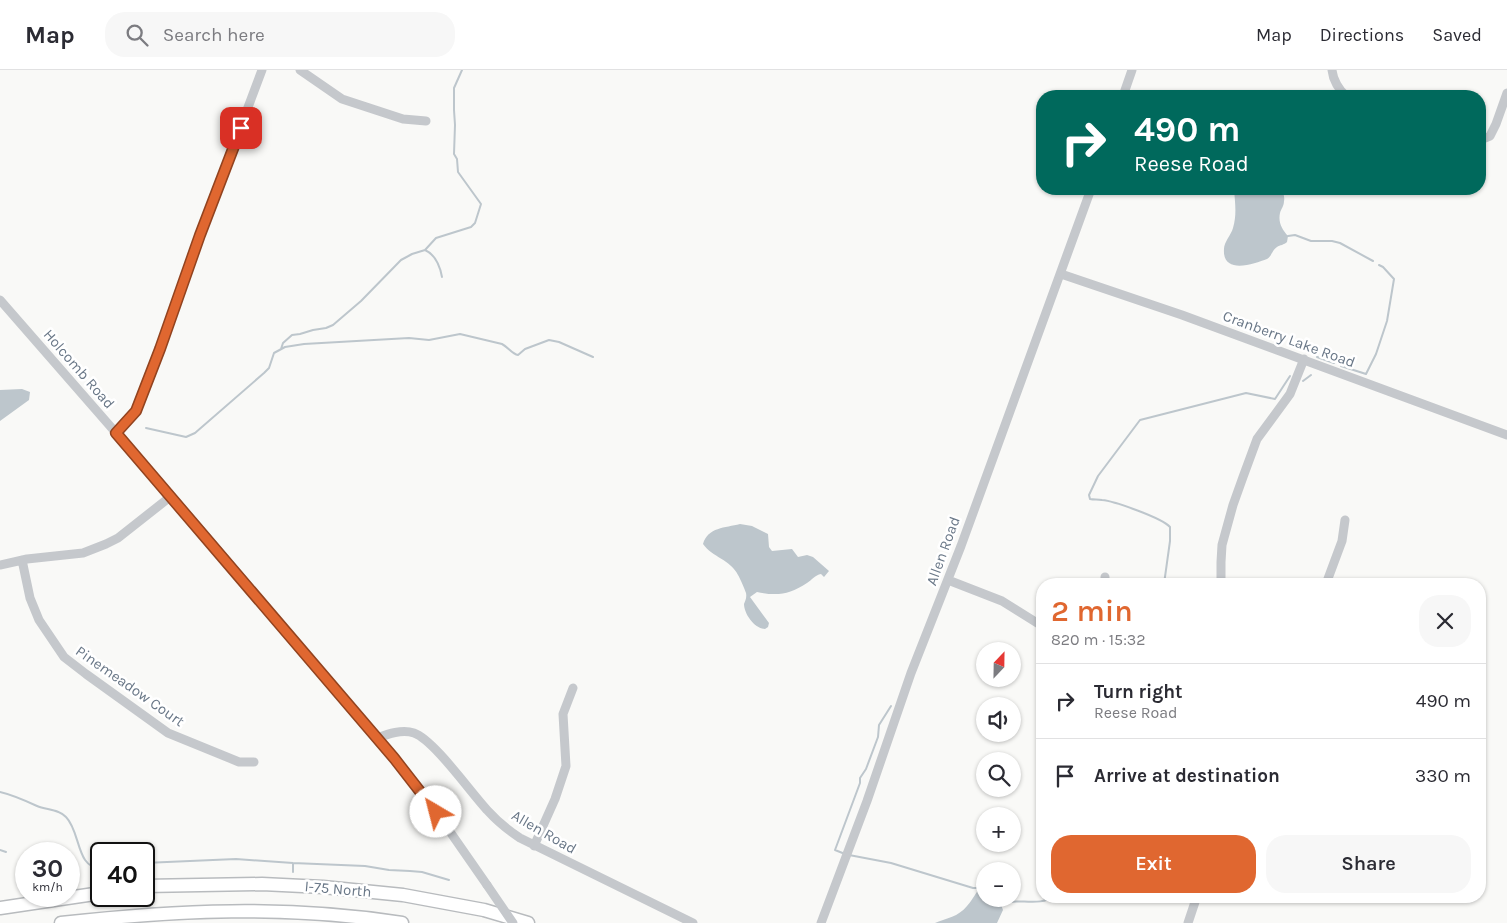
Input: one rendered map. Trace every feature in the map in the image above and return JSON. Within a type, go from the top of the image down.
[{"type":"highway","name":"I-75 North","points":[[155,886],[262,884],[323,887],[412,897],[484,910],[528,923]]},
{"type":"highway","points":[[0,908],[90,895]]},
{"type":"highway","points":[[62,923],[167,912],[224,910],[287,912],[376,919],[402,923]]},
{"type":"street","points":[[116,433],[136,411],[262,70]]},
{"type":"street","points":[[300,70],[342,99],[403,119],[426,121]]},
{"type":"street","points":[[1125,90],[1132,70]]},
{"type":"street","points":[[1332,70],[1332,76],[1339,90]]},
{"type":"street","points":[[1486,138],[1490,136],[1507,93]]},
{"type":"street","name":"Allen Road","points":[[822,923],[911,673],[948,580],[1089,195]]},
{"type":"street","name":"Cranberry Lake Road","points":[[1061,274],[1182,314],[1507,435]]},
{"type":"street","name":"Holcomb Road","points":[[0,300],[206,536],[377,738],[446,826],[513,923]]},
{"type":"street","points":[[1221,578],[1220,562],[1226,529],[1257,439],[1290,394],[1304,359]]},
{"type":"street","points":[[0,565],[22,560],[83,553],[106,544],[118,538],[170,497]]},
{"type":"street","points":[[1328,578],[1342,541],[1345,520]]},
{"type":"street","name":"Pinemeadow Court","points":[[22,560],[28,589],[39,620],[64,657],[168,733],[239,762],[254,762]]},
{"type":"street","points":[[948,580],[1002,601],[1036,622]]},
{"type":"street","points":[[534,846],[555,799],[566,766],[562,714],[573,688]]},
{"type":"street","name":"Allen Road","points":[[377,738],[405,732],[422,737],[434,747],[503,826],[534,846],[693,923]]},
{"type":"street","points":[[1188,923],[1195,903]]},
{"type":"shaded area","points":[[1234,195],[1284,195],[1280,223],[1288,236],[1287,242],[1275,248],[1267,259],[1240,266],[1228,262],[1225,257],[1224,246],[1232,231],[1235,208]]},
{"type":"shaded area","points":[[22,389],[30,392],[29,400],[0,421],[0,390]]},
{"type":"shaded area","points":[[740,524],[752,526],[768,534],[769,547],[772,551],[792,549],[798,557],[807,555],[813,557],[829,571],[824,577],[821,574],[815,576],[801,587],[783,594],[757,592],[750,597],[769,623],[765,629],[754,624],[746,612],[744,604],[746,593],[735,570],[703,544],[705,538],[713,531]]},
{"type":"shaded area","points":[[976,893],[976,907],[1002,907],[1003,910],[997,923],[935,923],[960,913]]},
{"type":"waterway","points":[[281,349],[283,343],[292,335],[333,325],[361,301],[401,260],[425,250],[436,238],[471,227],[475,223],[481,204],[458,172],[457,159],[454,154],[454,88],[462,70]]},
{"type":"waterway","points":[[1288,236],[1295,235],[1311,241],[1340,243],[1373,261]]},
{"type":"waterway","points":[[425,250],[437,261],[442,277]]},
{"type":"waterway","points":[[1341,366],[1366,374],[1376,354],[1387,321],[1394,279],[1379,265]]},
{"type":"waterway","points":[[146,428],[186,437],[195,433],[264,373],[269,368],[274,353],[285,347],[304,344],[409,338],[429,340],[460,334],[502,344],[518,355],[525,349],[549,340],[559,342],[593,357]]},
{"type":"waterway","points":[[1317,357],[1334,363]]},
{"type":"waterway","points":[[1303,381],[1311,375]]},
{"type":"waterway","points":[[1165,578],[1170,527],[1158,519],[1127,507],[1108,501],[1090,499],[1089,495],[1098,476],[1140,420],[1246,393],[1275,399],[1290,376]]},
{"type":"waterway","points":[[845,854],[835,850],[860,783],[860,778],[866,769],[878,737],[879,725],[891,706]]},
{"type":"waterway","points":[[0,792],[63,814],[71,824],[83,856],[90,865]]},
{"type":"waterway","points":[[0,850],[6,852]]},
{"type":"waterway","points":[[849,855],[891,863],[976,888]]},
{"type":"waterway","points":[[155,863],[236,859],[365,866],[422,872],[449,880]]},
{"type":"waterway","points":[[293,863],[293,872]]},
{"type":"waterway","points":[[1021,901],[1036,902]]},
{"type":"route","points":[[241,128],[136,411],[116,433],[394,758],[436,812]]}]
